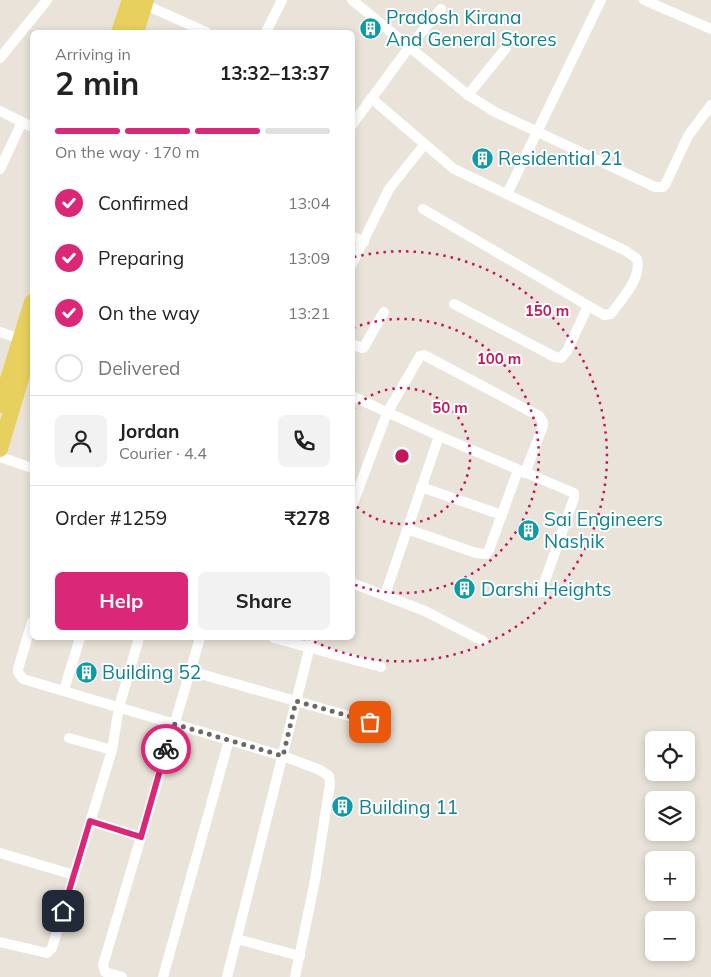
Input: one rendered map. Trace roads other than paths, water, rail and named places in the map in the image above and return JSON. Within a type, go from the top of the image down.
[{"type":"main road","points":[[120,30],[139,1]]},
{"type":"main road","points":[[136,30],[139,1]]},
{"type":"main road","points":[[0,449],[27,340],[30,317]]},
{"type":"main road","points":[[0,405],[27,340]]},
{"type":"street","points":[[0,58],[47,0]]},
{"type":"street","points":[[267,30],[282,0]]},
{"type":"street","points":[[352,0],[468,95],[495,112],[659,188],[666,183],[694,127],[711,105]]},
{"type":"street","points":[[507,194],[602,0]]},
{"type":"street","points":[[644,0],[711,29]]},
{"type":"street","points":[[139,1],[202,30]]},
{"type":"street","points":[[355,122],[410,46],[441,9]]},
{"type":"street","points":[[468,95],[506,48]]},
{"type":"street","points":[[371,98],[454,169],[637,259],[639,265],[636,277],[611,314],[604,315],[423,209]]},
{"type":"street","points":[[0,111],[30,126]]},
{"type":"street","points":[[0,169],[22,122]]},
{"type":"street","points":[[355,258],[393,183],[424,145]]},
{"type":"street","points":[[355,238],[364,242]]},
{"type":"street","points":[[454,304],[556,358],[561,358],[567,351],[588,306]]},
{"type":"street","points":[[355,345],[364,347],[384,312]]},
{"type":"street","points":[[0,332],[27,340]]},
{"type":"street","points":[[355,498],[387,413],[418,358],[424,355],[542,419],[543,426],[486,554],[476,553],[407,530]]},
{"type":"street","points":[[355,397],[439,436],[574,493],[574,498],[541,592]]},
{"type":"street","points":[[385,595],[439,436]]},
{"type":"street","points":[[0,457],[30,467]]},
{"type":"street","points":[[421,487],[502,515]]},
{"type":"street","points":[[355,584],[425,611],[484,641]]},
{"type":"street","points":[[30,629],[18,672],[23,679],[283,756],[320,770],[330,778],[315,880],[295,977]]},
{"type":"street","points":[[64,690],[79,640]]},
{"type":"street","points":[[0,942],[49,953],[112,750],[119,707],[138,640]]},
{"type":"street","points":[[122,977],[105,972],[103,965],[199,640]]},
{"type":"street","points":[[292,640],[310,642],[381,667]]},
{"type":"street","points":[[227,977],[310,642]]},
{"type":"street","points":[[190,671],[370,722]]},
{"type":"street","points":[[70,738],[112,750]]},
{"type":"street","points":[[163,977],[229,740]]},
{"type":"street","points":[[90,821],[141,837]]},
{"type":"street","points":[[0,853],[74,874]]},
{"type":"street","points":[[237,939],[300,956]]},
{"type":"place","name":"Pradosh Kirana And General Stores","points":[[370,28]]},
{"type":"place","name":"Residential 21","points":[[482,158]]},
{"type":"place","name":"Sai Engineers Nashik","points":[[528,530]]},
{"type":"place","name":"Darshi Heights","points":[[465,589]]},
{"type":"place","name":"Building 52","points":[[86,672]]},
{"type":"place","name":"Building 11","points":[[343,807]]}]
